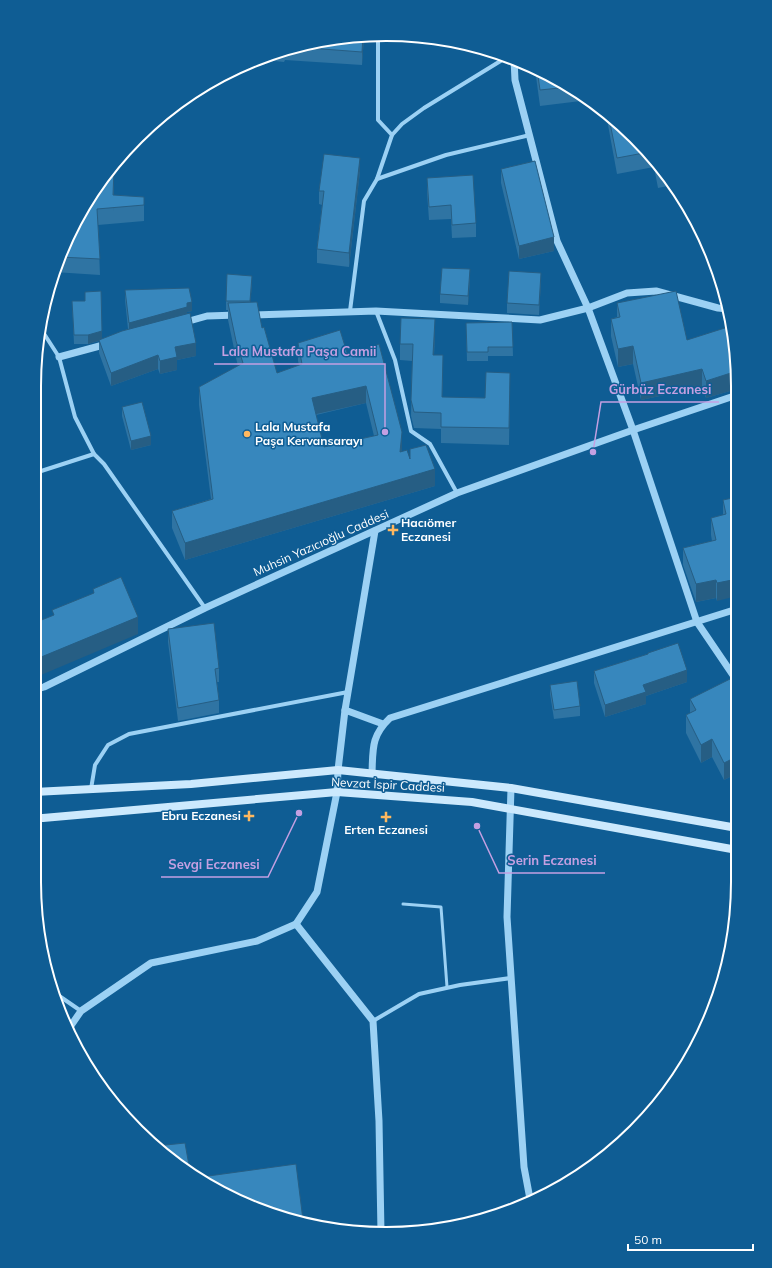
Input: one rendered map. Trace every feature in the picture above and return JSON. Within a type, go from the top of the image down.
[{"type":"main road","name":"Nevzat İspir Caddesi","points":[[41,792],[191,784],[338,770],[511,788],[731,827]]},
{"type":"main road","name":"Nevzat İspir Caddesi","points":[[41,818],[337,792],[472,802],[731,849]]},
{"type":"street","points":[[378,41],[378,120],[392,135]]},
{"type":"street","points":[[350,311],[364,201],[377,179],[392,135],[402,124],[424,108],[501,61]]},
{"type":"street","points":[[514,66],[515,80],[557,241],[588,308],[633,430],[697,622],[731,672]]},
{"type":"street","points":[[377,179],[446,155],[530,135]]},
{"type":"street","points":[[178,324],[207,316],[350,311],[376,311],[540,320],[588,308],[627,294],[656,291],[722,308]]},
{"type":"street","points":[[376,311],[395,360],[411,431],[430,444],[457,493]]},
{"type":"street","points":[[45,335],[59,357],[75,417],[94,454],[104,464],[205,608]]},
{"type":"street","points":[[59,357],[113,342]]},
{"type":"street","name":"Muhsin Yazıcıoğlu Caddesi","points":[[41,688],[205,608],[457,493],[633,430],[731,397]]},
{"type":"street","points":[[41,471],[94,454]]},
{"type":"street","points":[[72,1024],[81,1011],[151,963],[257,941],[296,924],[317,892],[337,792],[345,710],[375,531]]},
{"type":"street","points":[[372,773],[374,744],[378,731],[390,718],[731,610]]},
{"type":"street","points":[[91,789],[95,765],[108,745],[129,734],[348,692]]},
{"type":"street","points":[[345,710],[383,724]]},
{"type":"street","points":[[511,788],[507,917],[524,1167],[529,1196]]},
{"type":"street","points":[[296,924],[373,1021],[379,1121],[381,1227]]},
{"type":"street","points":[[373,1021],[419,994],[447,987],[511,978]]},
{"type":"street","points":[[60,997],[81,1011]]},
{"type":"lane","points":[[403,904],[441,908],[447,987]]},
{"type":"building","points":[[363,42],[362,52],[317,49]]},
{"type":"building","points":[[538,77],[560,88],[540,90]]},
{"type":"building","points":[[610,125],[630,142],[640,154],[617,158]]},
{"type":"building","points":[[324,154],[360,158],[349,253],[317,249],[324,191],[319,191]]},
{"type":"building","points":[[535,161],[554,237],[519,246],[501,169]]},
{"type":"building","points":[[114,174],[113,195],[144,197],[144,205],[97,209],[100,259],[66,257],[87,213]]},
{"type":"building","points":[[473,175],[476,223],[452,225],[451,205],[429,207],[427,178]]},
{"type":"building","points":[[442,268],[470,269],[468,296],[440,294]]},
{"type":"building","points":[[509,271],[541,273],[539,305],[507,303]]},
{"type":"building","points":[[227,274],[252,276],[250,301],[226,301]]},
{"type":"building","points":[[189,288],[192,302],[187,303],[187,307],[129,323],[125,290]]},
{"type":"building","points":[[101,291],[102,331],[88,335],[74,335],[72,301],[85,301],[85,292]]},
{"type":"building","points":[[676,291],[687,340],[726,328],[730,373],[706,381],[702,369],[641,383],[633,346],[618,349],[611,319],[620,317],[617,303]]},
{"type":"building","points":[[257,302],[262,328],[264,327],[277,373],[302,364],[298,343],[340,330],[348,356],[379,344],[402,432],[400,452],[407,450],[410,459],[410,449],[426,445],[435,469],[185,543],[172,511],[213,499],[199,387],[243,363],[236,341],[228,303]],"holes":[[[366,386],[378,435],[324,447],[312,398]]]},
{"type":"building","points":[[190,313],[196,343],[175,347],[177,357],[160,361],[158,355],[111,373],[99,340],[122,331]]},
{"type":"building","points":[[401,318],[435,319],[433,355],[443,355],[442,397],[485,398],[486,372],[510,373],[509,428],[441,427],[441,413],[414,412],[411,400],[413,344],[400,344]]},
{"type":"building","points":[[512,322],[513,347],[488,347],[488,352],[467,352],[466,323]]},
{"type":"building","points":[[142,402],[151,436],[131,441],[122,407]]},
{"type":"building","points":[[731,498],[731,580],[717,583],[716,580],[696,584],[683,548],[716,540],[711,518],[726,514],[723,500]]},
{"type":"building","points":[[121,577],[138,617],[41,657],[41,620],[54,615],[52,610],[94,593],[93,589]]},
{"type":"building","points":[[214,623],[219,668],[215,669],[219,700],[178,708],[168,629]]},
{"type":"building","points":[[678,643],[687,670],[643,685],[646,692],[605,705],[594,671]]},
{"type":"building","points":[[730,679],[731,760],[724,763],[712,739],[701,745],[686,715],[696,710],[690,699]]},
{"type":"building","points":[[577,681],[580,706],[554,710],[550,685]]},
{"type":"building","points":[[185,1143],[189,1165],[176,1156],[164,1145]]},
{"type":"building","points":[[296,1164],[303,1216],[275,1209],[254,1201],[206,1176]]},
{"type":"place","name":"Lala Mustafa Paşa Camii","points":[[385,432]]},
{"type":"place","name":"Lala Mustafa Paşa Kervansarayı","points":[[247,434]]},
{"type":"place","name":"Gürbüz Eczanesi","points":[[593,452]]},
{"type":"place","name":"Hacıömer Eczanesi","points":[[393,530]]},
{"type":"place","name":"Sevgi Eczanesi","points":[[299,813]]},
{"type":"place","name":"Ebru Eczanesi","points":[[249,816]]},
{"type":"place","name":"Erten Eczanesi","points":[[386,817]]},
{"type":"place","name":"Serin Eczanesi","points":[[477,826]]}]
